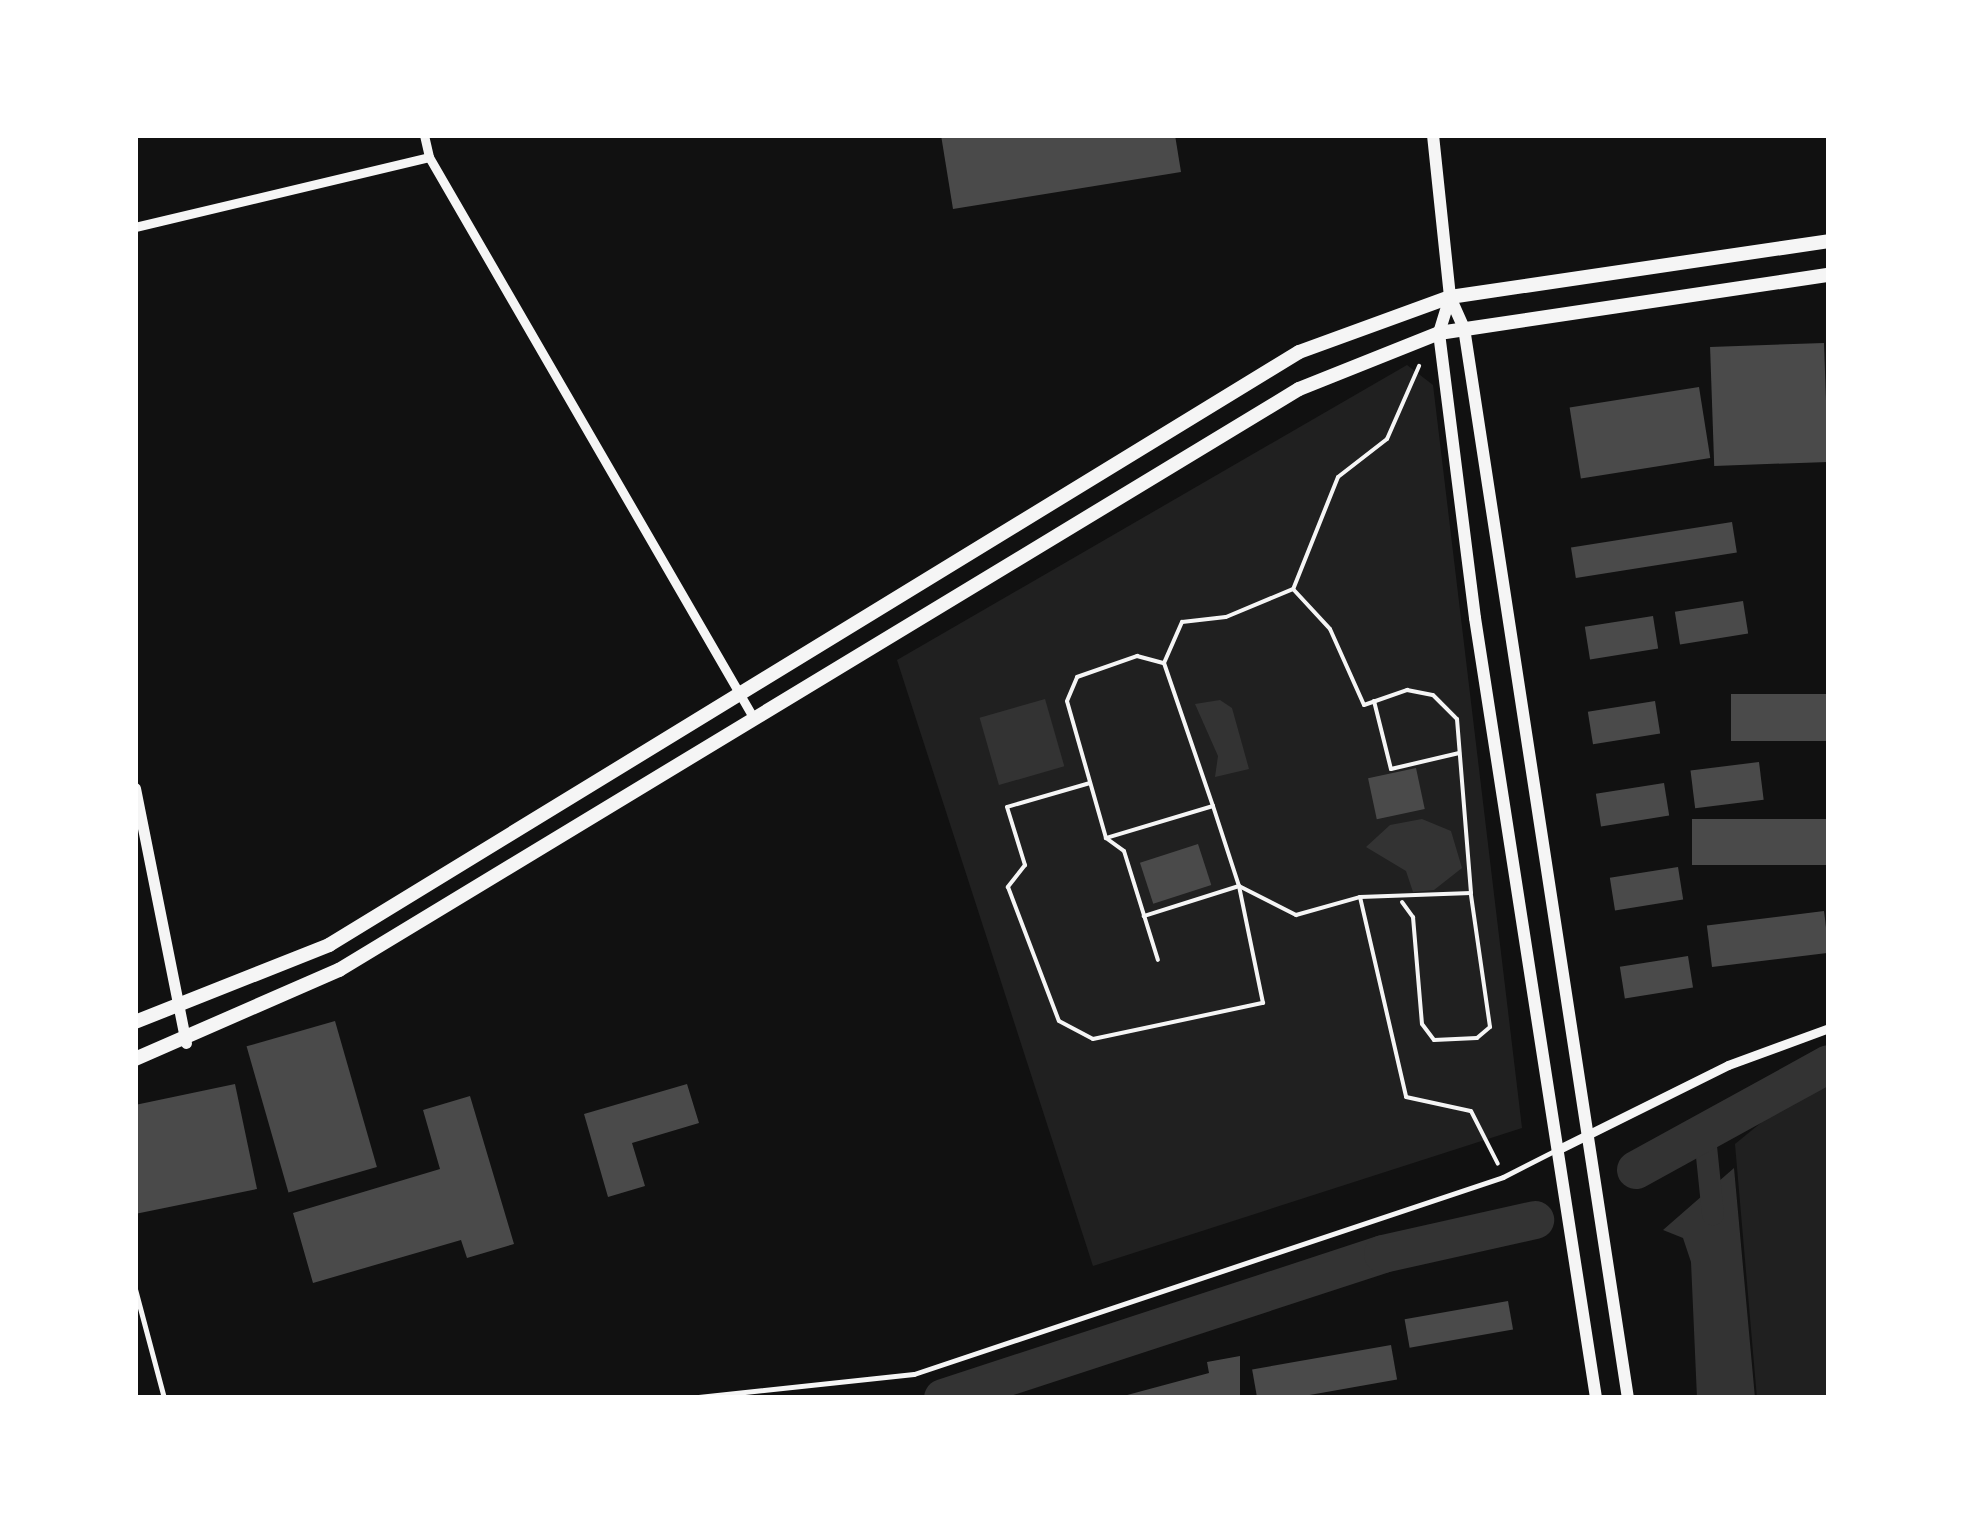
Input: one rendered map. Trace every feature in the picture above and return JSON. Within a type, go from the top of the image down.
[{"type":"main road","points":[[1433,135],[1450,297],[1464,328],[1628,1398]]},
{"type":"main road","points":[[135,1022],[182,1009],[329,945],[739,689],[1299,352],[1450,297],[1829,242]]},
{"type":"main road","points":[[135,1059],[186,1042],[339,970],[1299,389],[1438,332],[1829,275]]},
{"type":"main road","points":[[1450,297],[1438,332],[1596,1398]]},
{"type":"street","points":[[424,135],[429,158],[753,717]]},
{"type":"street","points":[[135,227],[429,158]]},
{"type":"street","points":[[135,788],[186,1042]]},
{"type":"street","points":[[1561,1148],[1589,1139],[1626,1111],[1829,1028]]},
{"type":"lane","points":[[690,1398],[914,1374],[1503,1177],[1561,1148]]},
{"type":"lane","points":[[135,1289],[164,1398]]},
{"type":"path","points":[[1408,345],[1419,366]]},
{"type":"path","points":[[1419,366],[1444,370]]},
{"type":"path","points":[[1090,783],[1007,807],[1026,865],[1008,887],[1059,1021],[1093,1039],[1263,1003],[1239,886],[1164,663],[1182,622],[1226,617],[1294,589],[1338,477],[1387,439],[1419,366]]},
{"type":"path","points":[[1144,916],[1239,886],[1296,915],[1384,890],[1402,902],[1413,917],[1422,1024],[1434,1040],[1477,1038],[1490,1027],[1471,893],[1457,719],[1433,696],[1407,690],[1364,705],[1330,629],[1294,589]]},
{"type":"path","points":[[1158,960],[1124,851],[1106,838],[1067,701],[1077,677],[1137,656],[1164,663]]},
{"type":"path","points":[[1374,702],[1390,769],[1460,753]]},
{"type":"path","points":[[1106,838],[1213,806]]},
{"type":"path","points":[[1402,902],[1471,893]]},
{"type":"path","points":[[1360,898],[1406,1097],[1472,1111],[1503,1177]]},
{"type":"shaded area","points":[[1407,365],[1433,385],[1522,1128],[1093,1266],[897,660]]},
{"type":"shaded area","points":[[1045,699],[1064,766],[999,785],[980,718]]},
{"type":"shaded area","points":[[1220,700],[1232,708],[1249,769],[1215,777],[1218,756],[1195,704]]},
{"type":"shaded area","points":[[1422,819],[1451,831],[1462,868],[1434,890],[1413,892],[1406,871],[1366,847],[1390,825]]},
{"type":"shaded area","points":[[1829,1067],[1829,1398],[1757,1398],[1735,1144]]},
{"type":"shaded area","points":[[1734,1168],[1755,1398],[1697,1398],[1691,1262],[1683,1238],[1663,1230]]},
{"type":"building","points":[[941,135],[1175,135],[1181,172],[953,209]]},
{"type":"building","points":[[1824,343],[1828,462],[1714,466],[1710,347]]},
{"type":"building","points":[[1699,387],[1710,458],[1581,479],[1570,407]]},
{"type":"building","points":[[1732,522],[1737,553],[1576,578],[1571,547]]},
{"type":"building","points":[[1743,601],[1748,634],[1680,644],[1675,612]]},
{"type":"building","points":[[1653,616],[1658,649],[1590,659],[1585,627]]},
{"type":"building","points":[[1731,694],[1829,694],[1829,741],[1731,741]]},
{"type":"building","points":[[1655,701],[1660,734],[1593,744],[1588,712]]},
{"type":"building","points":[[1759,762],[1764,800],[1695,808],[1691,770]]},
{"type":"building","points":[[1416,768],[1425,809],[1377,819],[1368,778]]},
{"type":"building","points":[[1664,783],[1669,816],[1601,826],[1596,794]]},
{"type":"building","points":[[1692,819],[1829,819],[1829,865],[1692,865]]},
{"type":"building","points":[[1198,844],[1211,885],[1153,904],[1140,863]]},
{"type":"building","points":[[1678,867],[1683,900],[1615,910],[1610,878]]},
{"type":"building","points":[[1824,911],[1829,953],[1712,967],[1707,925]]},
{"type":"building","points":[[1688,956],[1693,988],[1625,998],[1620,967]]},
{"type":"building","points":[[335,1021],[377,1167],[288,1192],[247,1046]]},
{"type":"building","points":[[235,1084],[257,1189],[135,1214],[135,1105]]},
{"type":"building","points":[[687,1084],[699,1123],[632,1143],[645,1186],[608,1197],[584,1114]]},
{"type":"building","points":[[470,1096],[514,1244],[467,1258],[461,1240],[313,1283],[293,1213],[440,1169],[423,1110]]},
{"type":"building","points":[[1508,1301],[1513,1330],[1410,1348],[1405,1319]]},
{"type":"building","points":[[1391,1345],[1397,1379],[1292,1398],[1257,1398],[1252,1369]]},
{"type":"building","points":[[1240,1356],[1240,1398],[1116,1398],[1209,1373],[1207,1362]]},
{"type":"waterway","points":[[1636,1170],[1829,1064]]},
{"type":"waterway","points":[[1705,1137],[1713,1215]]},
{"type":"waterway","points":[[943,1398],[1383,1254],[1535,1220]]}]
